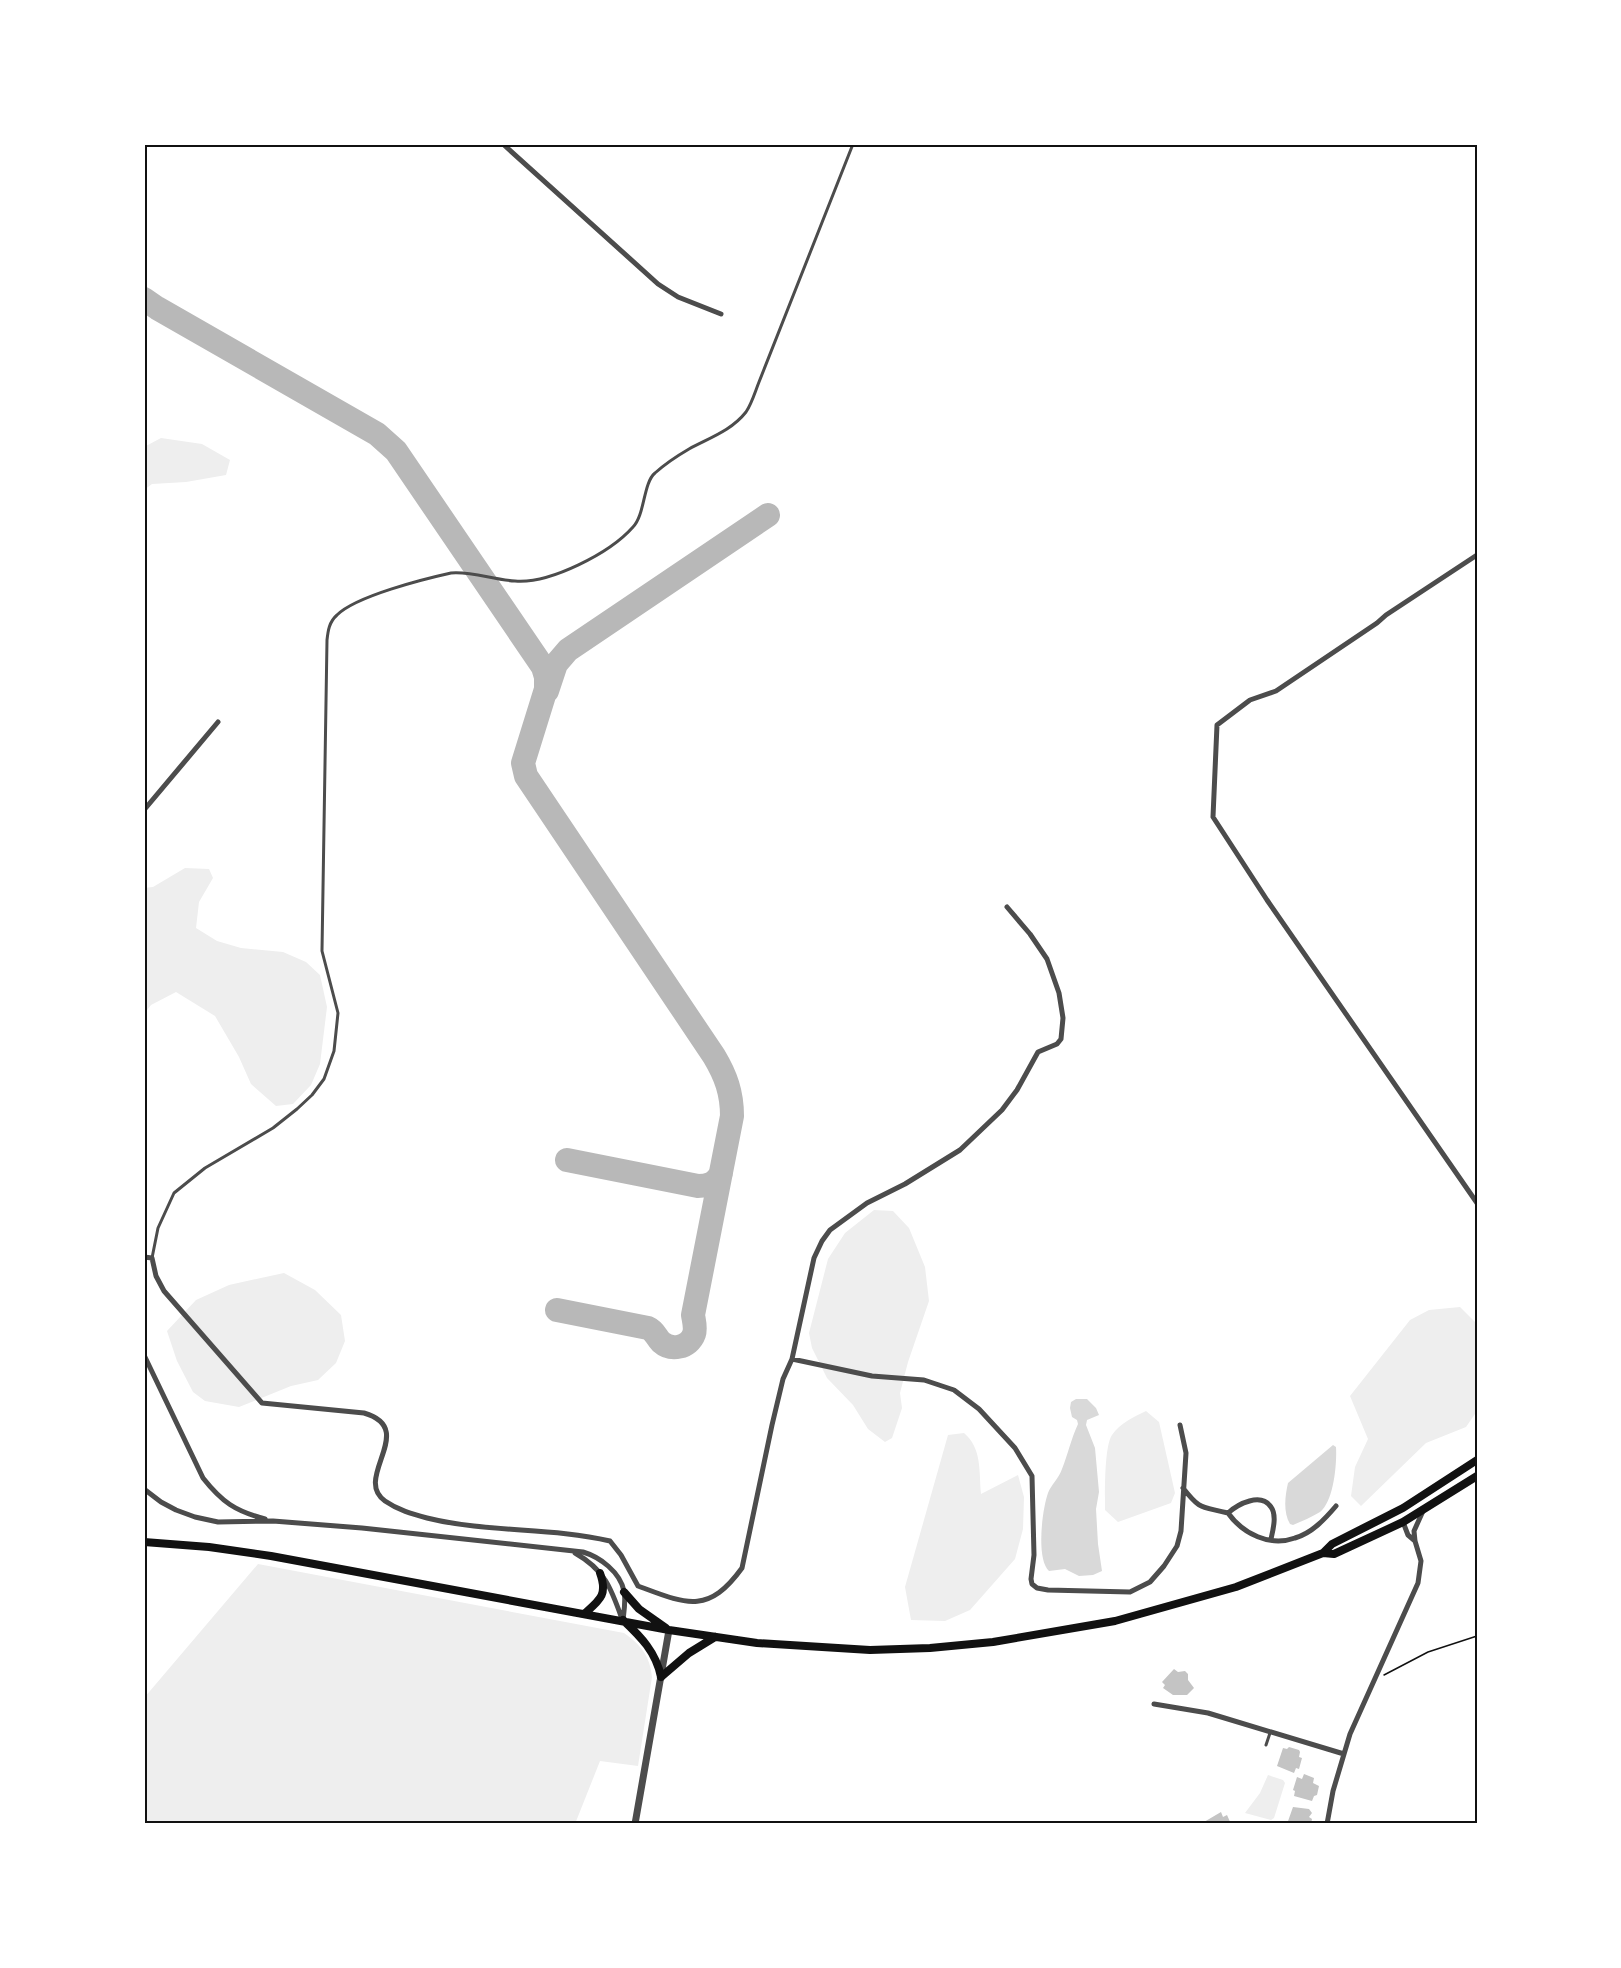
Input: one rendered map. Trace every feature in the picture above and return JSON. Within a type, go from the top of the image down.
[{"type":"main road","points":[[144,1542],[209,1547],[271,1556],[715,1637],[794,1646],[870,1650],[930,1648],[1023,1638],[1115,1621],[1236,1587],[1323,1553],[1332,1544],[1403,1508],[1477,1460]]},
{"type":"main road","points":[[1323,1553],[1334,1554],[1403,1522],[1477,1476]]},
{"type":"main road","points":[[1403,1508],[1403,1522]]},
{"type":"main road","points":[[584,1614],[603,1593],[604,1585],[600,1573]]},
{"type":"main road","points":[[624,1592],[639,1609],[669,1630]]},
{"type":"main road","points":[[623,1620],[648,1646],[658,1665],[661,1677],[689,1653],[715,1637]]},
{"type":"street","points":[[503,144],[658,284],[678,297],[721,314]]},
{"type":"street","points":[[1477,555],[1276,691],[1250,700],[1220,721],[1217,725],[1213,817],[1267,900],[1477,1203]]},
{"type":"street","points":[[144,810],[218,722]]},
{"type":"street","points":[[144,1257],[152,1258],[156,1276],[164,1291],[262,1403],[364,1413],[377,1419],[385,1427],[386,1446],[375,1476],[374,1488],[382,1500],[405,1512],[461,1526],[564,1533],[610,1541],[638,1586],[685,1602],[698,1602],[715,1596],[729,1587],[742,1568],[783,1379],[792,1359],[814,1258],[822,1241],[830,1230],[867,1203],[905,1184],[960,1150],[1002,1110],[1017,1090],[1038,1052],[1057,1044],[1061,1039],[1063,1018],[1059,993],[1047,959],[1007,907]]},
{"type":"street","points":[[144,1355],[203,1478],[230,1506],[273,1521]]},
{"type":"street","points":[[792,1359],[872,1376],[924,1380],[954,1390],[979,1409],[1015,1448],[1032,1476],[1034,1555],[1031,1579],[1032,1584],[1037,1588],[1048,1590],[1119,1593],[1140,1589],[1150,1582],[1164,1566],[1177,1546],[1182,1531],[1186,1453],[1180,1425]]},
{"type":"street","points":[[1183,1488],[1193,1502],[1228,1513],[1240,1527],[1259,1538],[1294,1539],[1322,1522],[1336,1506]]},
{"type":"street","points":[[144,1489],[168,1506],[195,1517],[226,1522],[273,1521],[362,1528],[588,1554],[606,1565],[618,1577],[624,1592],[623,1620]]},
{"type":"street","points":[[1228,1513],[1246,1502],[1257,1500],[1269,1504],[1272,1508],[1274,1525],[1271,1539]]},
{"type":"street","points":[[1327,1824],[1329,1808],[1353,1726],[1420,1577],[1421,1556],[1414,1531],[1423,1509]]},
{"type":"street","points":[[1403,1522],[1408,1535],[1415,1541]]},
{"type":"street","points":[[574,1552],[587,1560],[611,1587],[623,1620]]},
{"type":"street","points":[[635,1824],[669,1630]]},
{"type":"street","points":[[1154,1704],[1200,1711],[1344,1754]]},
{"type":"lane","points":[[152,1258],[158,1228],[174,1193],[205,1168],[273,1128],[297,1109],[324,1079],[334,1051],[338,1013],[322,951],[327,640],[331,622],[344,609],[440,576],[461,572],[518,582],[532,580],[579,564],[624,536],[636,525],[652,474],[690,449],[729,428],[746,411],[768,361],[853,144]]},
{"type":"lane","points":[[1266,1745],[1270,1733]]},
{"type":"path","points":[[1374,1681],[1428,1652],[1477,1636]]},
{"type":"shaded area","points":[[161,438],[202,444],[230,460],[226,475],[186,482],[152,484],[144,490],[144,447]]},
{"type":"shaded area","points":[[185,868],[209,869],[213,878],[199,902],[196,928],[217,941],[241,948],[283,952],[306,962],[320,975],[327,1007],[320,1064],[311,1085],[293,1104],[276,1106],[251,1084],[239,1057],[215,1016],[176,992],[151,1005],[144,1014],[144,888],[153,887]]},
{"type":"shaded area","points":[[874,1210],[893,1211],[909,1228],[925,1267],[929,1301],[900,1393],[902,1408],[892,1438],[885,1442],[868,1429],[853,1405],[827,1378],[812,1348],[809,1333],[828,1259],[845,1233]]},
{"type":"shaded area","points":[[284,1273],[315,1290],[341,1315],[345,1341],[336,1363],[318,1380],[291,1386],[239,1407],[205,1401],[193,1392],[177,1361],[167,1331],[196,1300],[229,1285]]},
{"type":"shaded area","points":[[1460,1307],[1477,1324],[1477,1411],[1466,1427],[1426,1443],[1361,1506],[1351,1496],[1355,1467],[1368,1439],[1350,1396],[1410,1320],[1429,1310]]},
{"type":"shaded area","points":[[1076,1399],[1087,1399],[1099,1415],[1087,1420],[1086,1425],[1095,1448],[1099,1492],[1096,1509],[1102,1571],[1093,1575],[1079,1576],[1065,1569],[1049,1571],[1045,1565],[1041,1546],[1042,1522],[1048,1493],[1061,1472],[1078,1424],[1077,1420],[1072,1417],[1070,1408],[1071,1402]]},
{"type":"shaded area","points":[[1146,1411],[1159,1422],[1175,1493],[1171,1503],[1118,1522],[1105,1510],[1105,1471],[1109,1441],[1119,1427]]},
{"type":"shaded area","points":[[964,1433],[977,1453],[981,1494],[1018,1475],[1024,1497],[1023,1529],[1015,1559],[970,1610],[945,1621],[911,1620],[905,1587],[948,1435]]},
{"type":"shaded area","points":[[1333,1445],[1336,1447],[1335,1472],[1325,1507],[1310,1517],[1293,1525],[1290,1524],[1285,1499],[1288,1483]]},
{"type":"shaded area","points":[[258,1564],[624,1633],[644,1652],[652,1677],[638,1766],[600,1761],[575,1824],[144,1824],[144,1698]]},
{"type":"shaded area","points":[[1268,1775],[1283,1780],[1285,1783],[1274,1818],[1271,1820],[1245,1813],[1260,1793]]},
{"type":"building","points":[[1174,1669],[1178,1672],[1185,1671],[1188,1674],[1188,1680],[1194,1688],[1187,1695],[1173,1695],[1163,1688],[1165,1685],[1162,1682]]},
{"type":"building","points":[[1283,1748],[1299,1750],[1299,1757],[1302,1758],[1299,1769],[1296,1768],[1294,1773],[1277,1766]]},
{"type":"building","points":[[1304,1774],[1314,1778],[1313,1783],[1319,1786],[1317,1795],[1312,1801],[1294,1796],[1295,1791],[1293,1790],[1297,1777],[1302,1779]]},
{"type":"building","points":[[1293,1807],[1309,1809],[1312,1813],[1309,1817],[1312,1819],[1311,1824],[1287,1824]]},
{"type":"building","points":[[1221,1812],[1223,1817],[1227,1815],[1231,1824],[1205,1824],[1204,1822]]},
{"type":"taxiway","points":[[144,299],[377,434],[396,451],[543,667],[546,689],[523,763],[526,776],[714,1056],[725,1078],[731,1100],[732,1116],[693,1315],[695,1329],[692,1339],[679,1347],[670,1347],[661,1342],[648,1328],[557,1310]]},
{"type":"taxiway","points":[[547,691],[556,664],[568,650],[768,515]]},
{"type":"taxiway","points":[[567,1160],[698,1186],[712,1183],[721,1173]]}]
